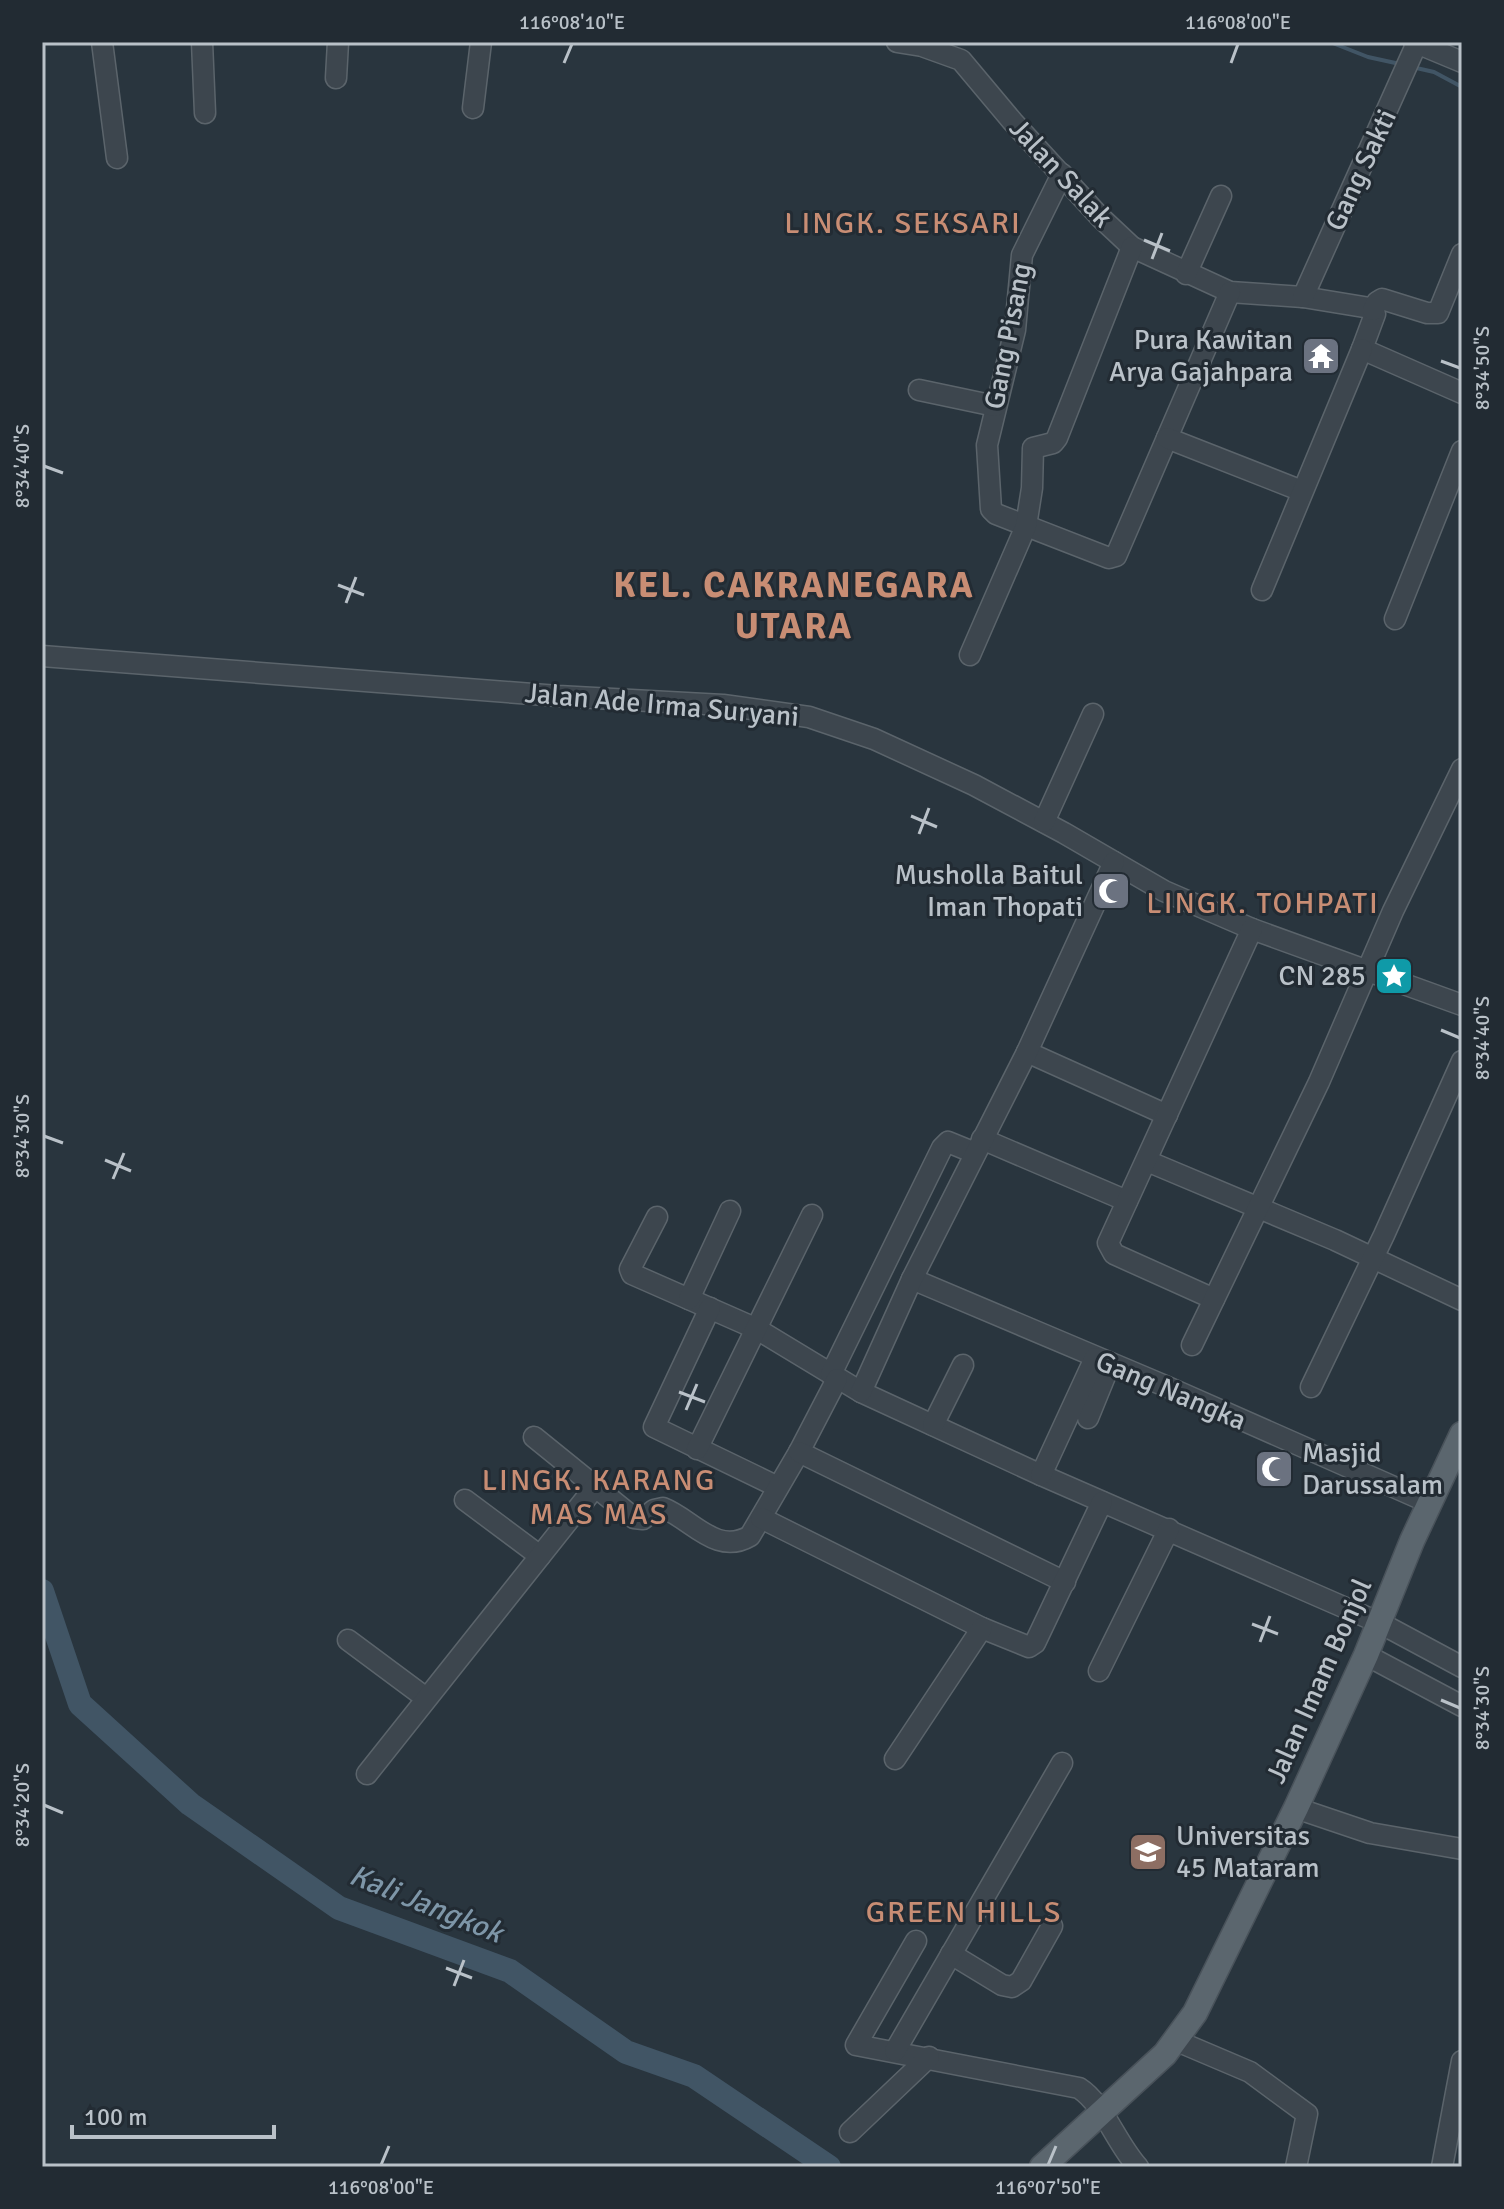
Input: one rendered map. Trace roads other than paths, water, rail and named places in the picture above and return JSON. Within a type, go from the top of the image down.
[{"type":"main road","name":"Jalan Imam Bonjol","points":[[1042,2167],[1136,2083],[1177,2041],[1211,1986],[1366,1655],[1462,1434]]},
{"type":"street","points":[[102,42],[117,158]]},
{"type":"street","points":[[202,42],[205,113]]},
{"type":"street","points":[[336,78],[338,42]]},
{"type":"street","points":[[473,108],[481,42]]},
{"type":"street","name":"Jalan Salak","points":[[897,42],[965,51],[1013,122],[1100,217],[1132,247],[1230,292],[1303,297],[1373,310],[1382,299],[1427,313],[1438,313],[1462,254]]},
{"type":"street","points":[[1418,46],[1462,62]]},
{"type":"street","name":"Gang Sakti","points":[[1303,297],[1418,46]]},
{"type":"street","name":"Gang Pisang","points":[[1026,526],[996,514],[991,505],[987,445],[1015,330],[1022,255],[1062,174]]},
{"type":"street","points":[[1186,274],[1221,196]]},
{"type":"street","points":[[970,655],[1026,526],[1032,488],[1033,448],[1053,443],[1057,438],[1132,247]]},
{"type":"street","points":[[1026,526],[1104,556],[1114,558],[1119,553],[1230,292]]},
{"type":"street","points":[[1262,590],[1362,349],[1375,314],[1373,310]]},
{"type":"street","points":[[1362,349],[1462,393]]},
{"type":"street","points":[[919,390],[995,406]]},
{"type":"street","points":[[1167,438],[1302,491]]},
{"type":"street","points":[[1395,619],[1462,451]]},
{"type":"street","name":"Jalan Ade Irma Suryani","points":[[42,656],[545,695],[710,704],[780,712],[841,727],[900,750],[1044,822],[1164,891],[1252,929],[1462,1005]]},
{"type":"street","points":[[1044,822],[1093,714]]},
{"type":"street","points":[[1192,1345],[1319,1082],[1462,769]]},
{"type":"street","points":[[861,1392],[912,1279],[1027,1052],[1114,862]]},
{"type":"street","points":[[1214,1299],[1110,1250],[1108,1240],[1252,929]]},
{"type":"street","points":[[1027,1052],[1167,1115]]},
{"type":"street","points":[[1311,1387],[1462,1061]]},
{"type":"street","points":[[534,1437],[634,1518],[643,1519],[652,1511],[663,1508],[712,1538],[736,1542],[750,1536],[799,1452],[942,1148],[948,1142],[978,1146],[1127,1201]]},
{"type":"street","points":[[1147,1161],[1258,1206],[1462,1300]]},
{"type":"street","points":[[689,1299],[730,1211]]},
{"type":"street","points":[[697,1449],[812,1215]]},
{"type":"street","points":[[657,1217],[630,1272],[757,1329],[861,1392],[1041,1475],[1380,1623],[1462,1667]]},
{"type":"street","name":"Gang Nangka","points":[[912,1279],[1430,1503]]},
{"type":"street","points":[[710,1308],[653,1424],[656,1429],[778,1487]]},
{"type":"street","points":[[1088,1418],[1102,1361]]},
{"type":"street","points":[[1041,1475],[1102,1361]]},
{"type":"street","points":[[933,1425],[963,1365]]},
{"type":"street","points":[[799,1452],[1065,1582]]},
{"type":"street","points":[[367,1774],[595,1487]]},
{"type":"street","points":[[465,1500],[540,1556]]},
{"type":"street","points":[[761,1518],[1023,1647],[1032,1646],[1102,1502]]},
{"type":"street","points":[[1099,1671],[1169,1529]]},
{"type":"street","points":[[895,1759],[982,1628]]},
{"type":"street","points":[[348,1640],[426,1698]]},
{"type":"street","points":[[1366,1655],[1462,1706]]},
{"type":"street","points":[[895,2051],[1062,1763]]},
{"type":"street","points":[[1296,1808],[1370,1833],[1462,1849]]},
{"type":"street","points":[[951,1954],[1002,1985],[1012,1987],[1021,1981],[1052,1926]]},
{"type":"street","points":[[916,1941],[856,2045],[1072,2085],[1091,2097],[1113,2135],[1138,2167]]},
{"type":"street","points":[[1177,2041],[1250,2072],[1307,2114],[1296,2167]]},
{"type":"street","points":[[850,2132],[929,2057]]},
{"type":"street","points":[[1442,2167],[1462,2061]]},
{"type":"waterway","points":[[1330,42],[1368,57],[1400,64]]},
{"type":"waterway","points":[[1412,67],[1434,72],[1462,87]]},
{"type":"waterway","name":"Kali Jangkok","points":[[42,1591],[80,1704],[190,1804],[339,1908],[510,1971],[626,2052],[694,2076],[829,2167]]},
{"type":"place","name":"Pura Kawitan Arya Gajahpara","points":[[1321,356]]},
{"type":"place","name":"Musholla Baitul Iman Thopati","points":[[1111,891]]},
{"type":"place","name":"CN 285","points":[[1394,976]]},
{"type":"place","name":"Masjid Darussalam","points":[[1274,1469]]},
{"type":"place","name":"Universitas 45 Mataram","points":[[1148,1852]]},
{"type":"district","name":"LINGK. SEKSARI","points":[[903,223]]},
{"type":"district","name":"KEL. CAKRANEGARA UTARA","points":[[794,606]]},
{"type":"district","name":"LINGK. TOHPATI","points":[[1263,903]]},
{"type":"district","name":"LINGK. KARANG MAS MAS","points":[[599,1497]]},
{"type":"district","name":"GREEN HILLS","points":[[964,1912]]}]
